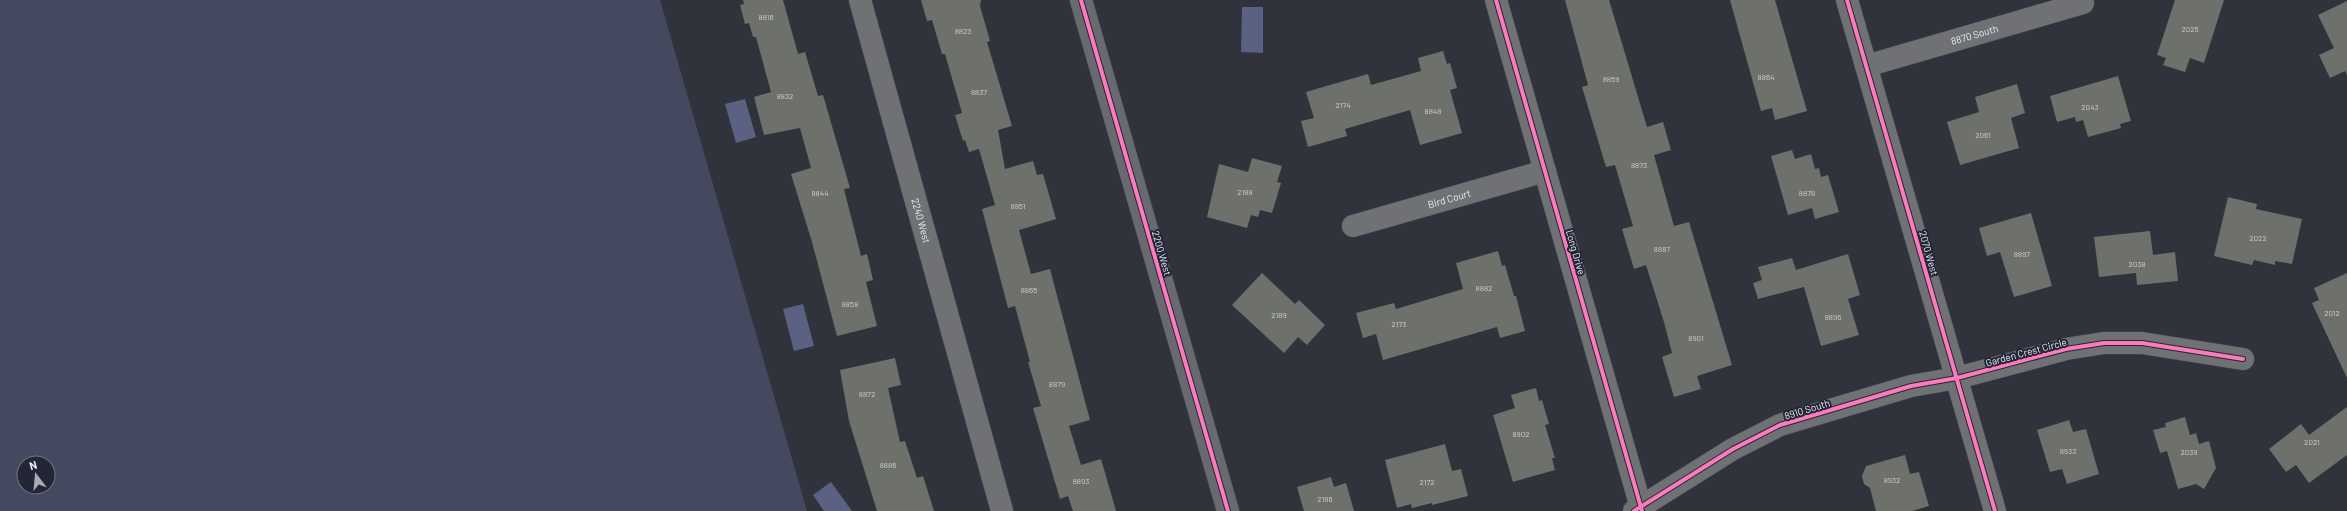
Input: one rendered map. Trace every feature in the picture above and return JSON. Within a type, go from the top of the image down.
[{"type":"street","name":"2240 West","points":[[860,0],[1002,511]]},
{"type":"street","name":"2200 West","points":[[1081,0],[1228,511]]},
{"type":"street","name":"Long Drive","points":[[1496,0],[1639,510]]},
{"type":"street","name":"2070 West","points":[[1848,0],[1995,511]]},
{"type":"street","name":"8870 South","points":[[1866,66],[2083,3]]},
{"type":"street","name":"Bird Court","points":[[1353,226],[1545,171]]},
{"type":"street","name":"Garden Crest Circle","points":[[1957,378],[2066,349],[2104,343],[2142,343],[2243,359]]},
{"type":"street","name":"8910 South","points":[[1639,510],[1733,449],[1780,425],[1911,386],[1957,378]]},
{"type":"shaded area","points":[[0,0],[660,0],[807,511],[0,511]]},
{"type":"shaded area","points":[[1242,7],[1263,7],[1263,53],[1241,52]]},
{"type":"shaded area","points":[[745,99],[756,137],[736,143],[725,104]]},
{"type":"shaded area","points":[[803,304],[814,346],[794,351],[783,309]]},
{"type":"shaded area","points":[[831,482],[852,511],[824,511],[813,495]]},
{"type":"building","points":[[743,0],[783,0],[798,54],[805,52],[818,96],[823,95],[850,188],[844,189],[861,256],[867,254],[873,280],[866,282],[877,326],[837,336],[812,242],[791,174],[811,168],[800,128],[764,135],[754,97],[771,92],[756,37],[753,37],[749,23],[745,24],[740,5],[744,4]]},
{"type":"building","points":[[921,0],[981,0],[980,6],[990,41],[987,42],[1012,126],[998,130],[1005,169],[1033,161],[1037,175],[1043,174],[1056,219],[1019,230],[1031,274],[1050,269],[1090,420],[1069,426],[1081,465],[1101,459],[1116,511],[1073,511],[1068,496],[1060,499],[1033,408],[1041,406],[1028,362],[1030,362],[1015,306],[1008,308],[982,209],[995,205],[979,149],[969,152],[965,140],[963,141],[955,115],[962,113],[945,54],[942,54],[932,20],[927,21]]},
{"type":"building","points":[[1565,0],[1609,0],[1647,127],[1663,122],[1671,150],[1654,155],[1674,226],[1689,222],[1732,365],[1697,376],[1701,389],[1674,397],[1662,357],[1672,353],[1664,322],[1646,265],[1634,269],[1622,229],[1633,226],[1615,165],[1606,167],[1582,87],[1588,85]]},
{"type":"building","points":[[1730,0],[1775,0],[1807,111],[1775,120],[1772,108],[1761,111]]},
{"type":"building","points":[[2175,0],[2224,0],[2204,63],[2190,58],[2185,72],[2163,65],[2166,58],[2157,55]]},
{"type":"building","points":[[2347,1],[2347,75],[2345,71],[2330,78],[2319,55],[2334,48],[2318,15]]},
{"type":"building","points":[[1443,51],[1447,64],[1450,63],[1457,88],[1450,90],[1462,133],[1420,145],[1410,110],[1345,129],[1347,136],[1308,147],[1301,121],[1314,118],[1306,92],[1368,74],[1371,85],[1421,71],[1418,58]]},
{"type":"building","points":[[2118,76],[2131,121],[2120,124],[2121,128],[2088,137],[2083,120],[2076,122],[2075,117],[2057,122],[2050,96]]},
{"type":"building","points":[[2017,84],[2025,113],[2011,118],[2019,148],[1960,165],[1947,122],[1979,112],[1975,97]]},
{"type":"building","points":[[1792,150],[1795,159],[1811,154],[1815,169],[1819,168],[1821,177],[1828,175],[1839,212],[1815,219],[1812,208],[1788,215],[1771,156]]},
{"type":"building","points":[[1252,158],[1282,166],[1277,182],[1281,183],[1272,213],[1260,210],[1258,217],[1251,215],[1247,228],[1207,217],[1219,164],[1248,172]]},
{"type":"building","points":[[2228,197],[2257,204],[2256,209],[2302,219],[2292,264],[2275,261],[2275,265],[2254,260],[2252,265],[2214,256]]},
{"type":"building","points":[[2031,213],[2052,286],[2014,297],[2000,252],[1987,256],[1979,228]]},
{"type":"building","points":[[2150,231],[2153,255],[2175,252],[2178,281],[2137,285],[2136,273],[2099,277],[2094,237]]},
{"type":"building","points":[[1498,251],[1502,266],[1505,265],[1514,296],[1516,296],[1525,331],[1500,338],[1497,327],[1383,360],[1376,334],[1363,338],[1356,313],[1394,303],[1396,309],[1463,289],[1456,263]]},
{"type":"building","points":[[1848,254],[1860,295],[1848,299],[1859,335],[1821,346],[1804,287],[1758,299],[1753,283],[1762,280],[1758,267],[1792,258],[1796,270]]},
{"type":"building","points":[[1262,273],[1295,304],[1299,300],[1325,325],[1307,345],[1298,337],[1284,353],[1232,305]]},
{"type":"building","points":[[2347,273],[2347,378],[2312,303],[2319,300],[2314,288]]},
{"type":"building","points":[[895,358],[901,385],[888,388],[900,442],[905,441],[917,478],[923,476],[934,511],[877,511],[849,421],[840,370]]},
{"type":"building","points":[[1536,388],[1539,401],[1542,400],[1549,424],[1545,425],[1555,458],[1552,458],[1555,470],[1513,482],[1493,415],[1515,408],[1511,395]]},
{"type":"building","points":[[2347,407],[2347,455],[2309,483],[2296,465],[2286,472],[2269,449],[2301,424],[2309,435]]},
{"type":"building","points":[[2185,417],[2190,435],[2196,433],[2199,444],[2209,441],[2216,468],[2204,489],[2196,484],[2178,489],[2167,451],[2160,453],[2153,430],[2166,427],[2165,423]]},
{"type":"building","points":[[2069,420],[2073,432],[2086,429],[2099,474],[2067,484],[2062,469],[2050,472],[2037,430]]},
{"type":"building","points":[[1445,444],[1452,471],[1461,469],[1468,496],[1432,505],[1432,503],[1412,508],[1411,504],[1397,508],[1385,460]]},
{"type":"building","points":[[1905,455],[1910,474],[1919,472],[1929,506],[1912,511],[1876,511],[1870,488],[1864,484],[1862,476],[1866,466]]},
{"type":"building","points":[[1331,477],[1334,487],[1346,483],[1354,511],[1304,511],[1297,487]]},
{"type":"cycle path","points":[[1081,0],[1228,511]]},
{"type":"cycle path","points":[[1496,0],[1642,511]]},
{"type":"cycle path","points":[[1847,0],[1995,511]]},
{"type":"cycle path","points":[[1634,511],[1733,449],[1780,425],[1911,386],[1957,378],[2066,349],[2104,343],[2142,343],[2243,359]]}]
